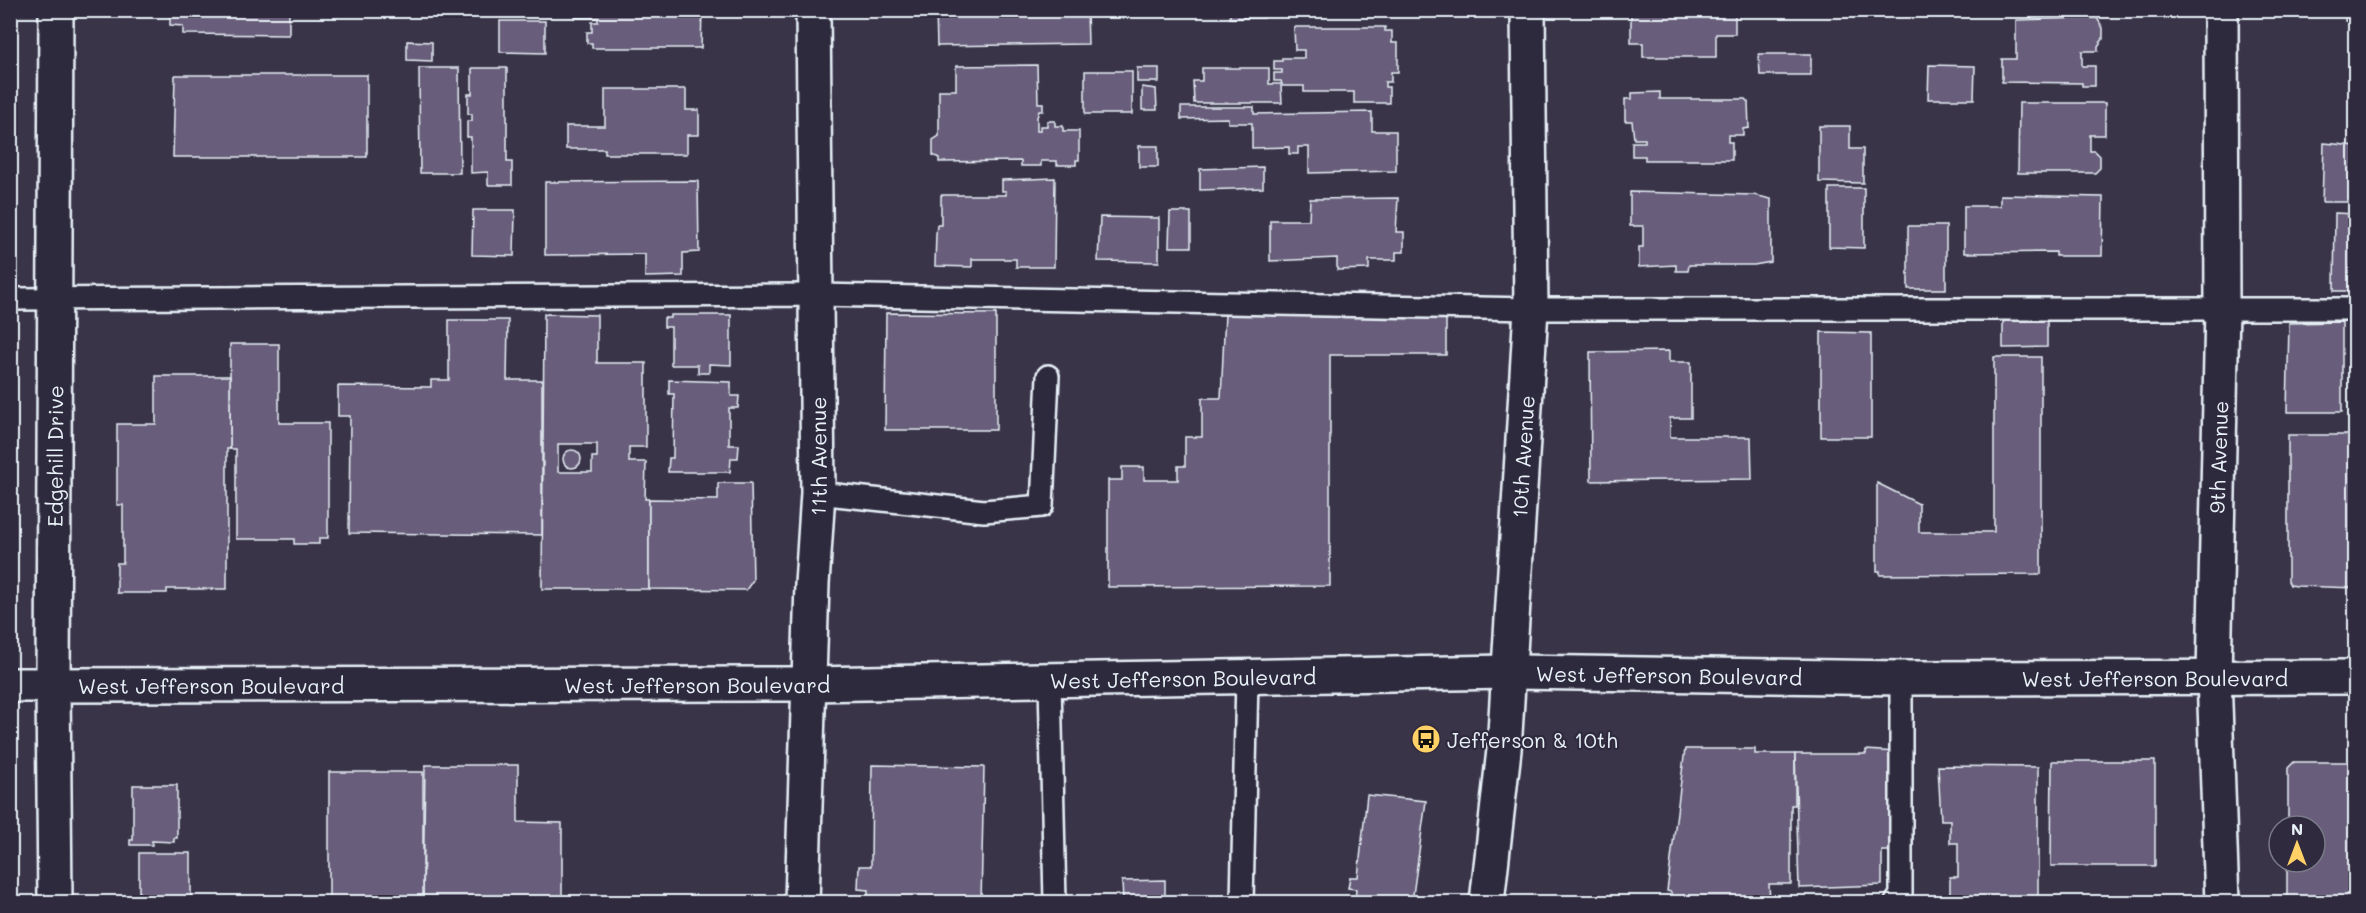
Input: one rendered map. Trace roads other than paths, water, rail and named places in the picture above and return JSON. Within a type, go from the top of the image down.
[{"type":"street","name":"Edgehill Drive","points":[[55,903],[53,685],[56,10]]},
{"type":"street","name":"11th Avenue","points":[[802,903],[812,584],[818,493],[813,10]]},
{"type":"street","name":"10th Avenue","points":[[1487,903],[1504,750],[1531,309],[1528,10]]},
{"type":"street","name":"9th Avenue","points":[[2221,10],[2222,309],[2214,676],[2222,903]]},
{"type":"street","name":"West Jefferson Boulevard","points":[[10,685],[1050,682],[1509,672],[1901,678],[2355,677]]},
{"type":"lane","points":[[10,299],[816,295],[1531,309],[2355,309]]},
{"type":"lane","points":[[818,493],[984,511],[1042,506],[1048,376]]},
{"type":"lane","points":[[1242,903],[1247,678]]},
{"type":"lane","points":[[1896,903],[1901,895],[1901,678]]},
{"type":"lane","points":[[1050,682],[1055,903]]},
{"type":"place","name":"Jefferson & 10th","points":[[1426,739]]}]
